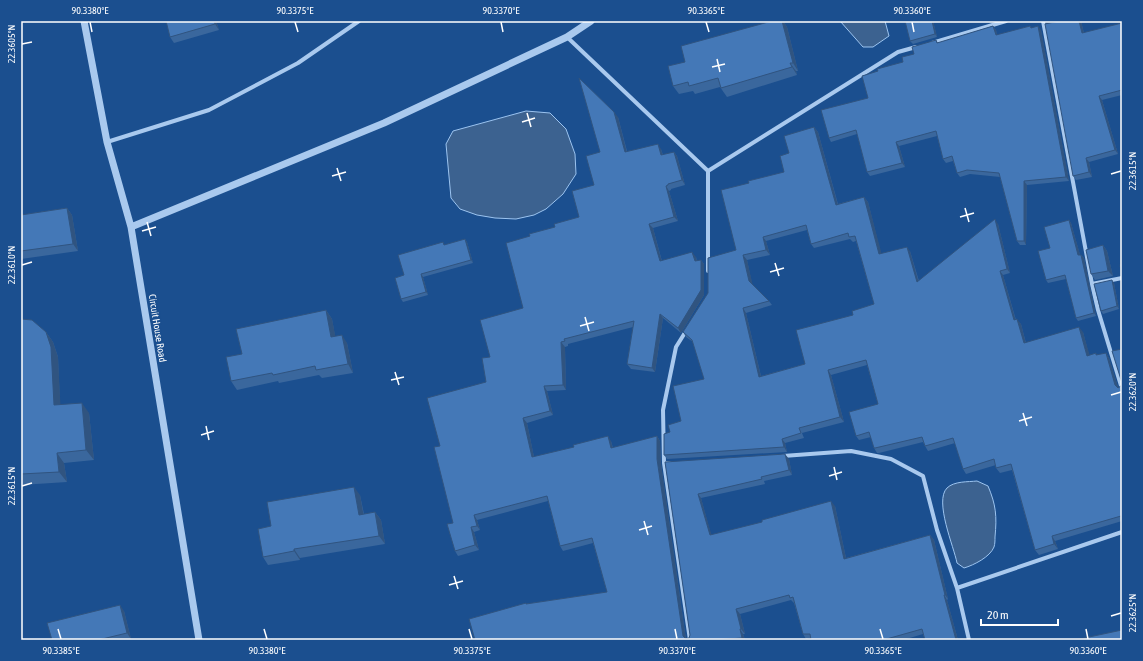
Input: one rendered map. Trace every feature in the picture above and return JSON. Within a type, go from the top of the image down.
[{"type":"street","name":"Circuit House Road","points":[[84,21],[107,142],[131,227],[199,640]]},
{"type":"street","points":[[107,142],[209,110],[298,63],[359,21]]},
{"type":"street","points":[[131,227],[384,123],[567,37],[591,21]]},
{"type":"street","points":[[927,44],[1006,21]]},
{"type":"street","points":[[1043,21],[1092,284],[1098,310],[1122,389]]},
{"type":"street","points":[[567,37],[708,171],[708,273]]},
{"type":"street","points":[[708,171],[898,52],[920,46]]},
{"type":"street","points":[[1092,284],[1122,278]]},
{"type":"street","points":[[688,328],[676,347],[663,410],[664,463],[690,640]]},
{"type":"street","points":[[781,456],[851,452],[891,459],[923,476],[937,530],[957,588],[969,640]]},
{"type":"street","points":[[664,463],[672,463]]},
{"type":"street","points":[[957,588],[1122,532]]},
{"type":"water","points":[[840,21],[885,21],[889,36],[873,47],[863,47]]},
{"type":"water","points":[[526,111],[550,113],[566,129],[575,154],[576,174],[563,194],[546,209],[534,215],[516,219],[477,215],[460,209],[451,198],[446,144],[453,131]]},
{"type":"water","points":[[977,481],[988,486],[993,499],[996,517],[995,545],[989,554],[977,563],[964,568],[957,563],[949,536],[944,513],[944,494],[947,488],[953,484]]},
{"type":"building","points":[[166,21],[214,21],[215,24],[170,37]]},
{"type":"building","points":[[772,21],[782,21],[793,63],[790,63],[792,67],[721,88],[718,78],[689,86],[688,82],[673,86],[668,66],[685,62],[681,46]]},
{"type":"building","points":[[905,21],[932,21],[935,34],[910,41]]},
{"type":"building","points":[[1059,21],[1079,21],[1082,33],[1122,23],[1122,90],[1099,96],[1115,150],[1086,158],[1089,172],[1073,176],[1045,24]]},
{"type":"building","points":[[993,26],[996,35],[1030,26],[1031,28],[1038,26],[1066,177],[1024,181],[1024,241],[1017,241],[999,173],[967,170],[957,173],[952,156],[943,159],[936,131],[896,142],[902,163],[867,172],[856,130],[829,138],[821,110],[868,98],[862,76],[878,71],[877,69],[903,62],[902,57],[914,54],[912,47],[936,40],[937,43]]},
{"type":"building","points":[[579,78],[614,112],[625,152],[658,144],[661,155],[674,152],[682,180],[666,186],[674,217],[649,224],[660,261],[692,252],[695,261],[701,260],[701,290],[678,328],[660,314],[652,368],[627,364],[634,321],[564,339],[565,341],[561,342],[563,385],[544,386],[550,411],[523,418],[532,457],[574,447],[573,445],[608,436],[611,448],[657,436],[657,459],[683,636],[686,639],[689,638],[690,635],[665,462],[785,454],[789,470],[761,477],[762,479],[698,494],[710,535],[762,522],[762,520],[831,501],[844,559],[930,535],[956,640],[925,640],[922,629],[883,640],[811,640],[810,634],[803,634],[793,597],[790,598],[789,595],[736,609],[742,638],[715,640],[475,640],[469,619],[526,603],[607,592],[592,538],[560,546],[547,496],[474,515],[477,526],[471,527],[475,545],[455,551],[447,524],[453,523],[434,447],[440,446],[427,398],[486,382],[482,358],[490,357],[480,320],[523,308],[506,243],[530,236],[529,234],[555,227],[554,224],[579,217],[572,191],[594,185],[586,156],[600,152]]},
{"type":"building","points":[[814,127],[836,205],[864,197],[879,254],[907,247],[917,282],[995,219],[1007,269],[1000,271],[1014,320],[1017,319],[1024,343],[1079,327],[1087,356],[1096,353],[1096,355],[1106,353],[1115,385],[1118,388],[1122,384],[1122,518],[1121,516],[1052,536],[1054,544],[1035,550],[1011,464],[996,468],[994,459],[963,469],[953,438],[925,446],[922,437],[874,448],[869,432],[856,436],[849,412],[878,404],[866,360],[828,370],[840,417],[799,428],[801,433],[782,439],[784,447],[664,455],[664,434],[670,432],[668,425],[681,421],[673,386],[704,379],[692,340],[683,332],[708,293],[708,258],[736,250],[721,190],[749,183],[748,181],[784,172],[780,156],[789,153],[784,136]],"holes":[[[806,225],[811,244],[848,233],[849,237],[855,236],[874,304],[852,311],[853,315],[796,330],[805,364],[759,377],[743,308],[769,301],[749,281],[743,255],[766,250],[763,237]]]},
{"type":"building","points":[[67,208],[73,244],[21,251],[21,215]]},
{"type":"building","points":[[1069,220],[1078,255],[1081,255],[1094,313],[1076,318],[1065,275],[1046,280],[1038,251],[1050,248],[1044,227]]},
{"type":"building","points":[[465,239],[471,260],[421,274],[426,292],[401,299],[395,278],[404,275],[398,255],[443,242],[444,245]]},
{"type":"building","points":[[1103,245],[1108,271],[1091,274],[1086,250]]},
{"type":"building","points":[[1122,252],[1122,266],[1120,267]]},
{"type":"building","points":[[1112,280],[1117,306],[1101,311],[1094,284]]},
{"type":"building","points":[[326,310],[331,337],[342,335],[348,364],[316,370],[315,366],[273,375],[272,373],[231,381],[226,357],[242,354],[236,329]]},
{"type":"building","points":[[21,319],[32,320],[46,332],[51,347],[54,405],[82,403],[86,450],[57,453],[59,472],[21,474]]},
{"type":"building","points":[[1122,349],[1122,383],[1112,351]]},
{"type":"building","points":[[354,487],[359,515],[375,512],[379,536],[294,549],[294,551],[263,557],[258,529],[271,526],[267,502]]},
{"type":"building","points":[[120,605],[127,633],[98,640],[52,640],[47,623]]},
{"type":"building","points":[[1122,630],[1122,640],[1075,640]]}]
